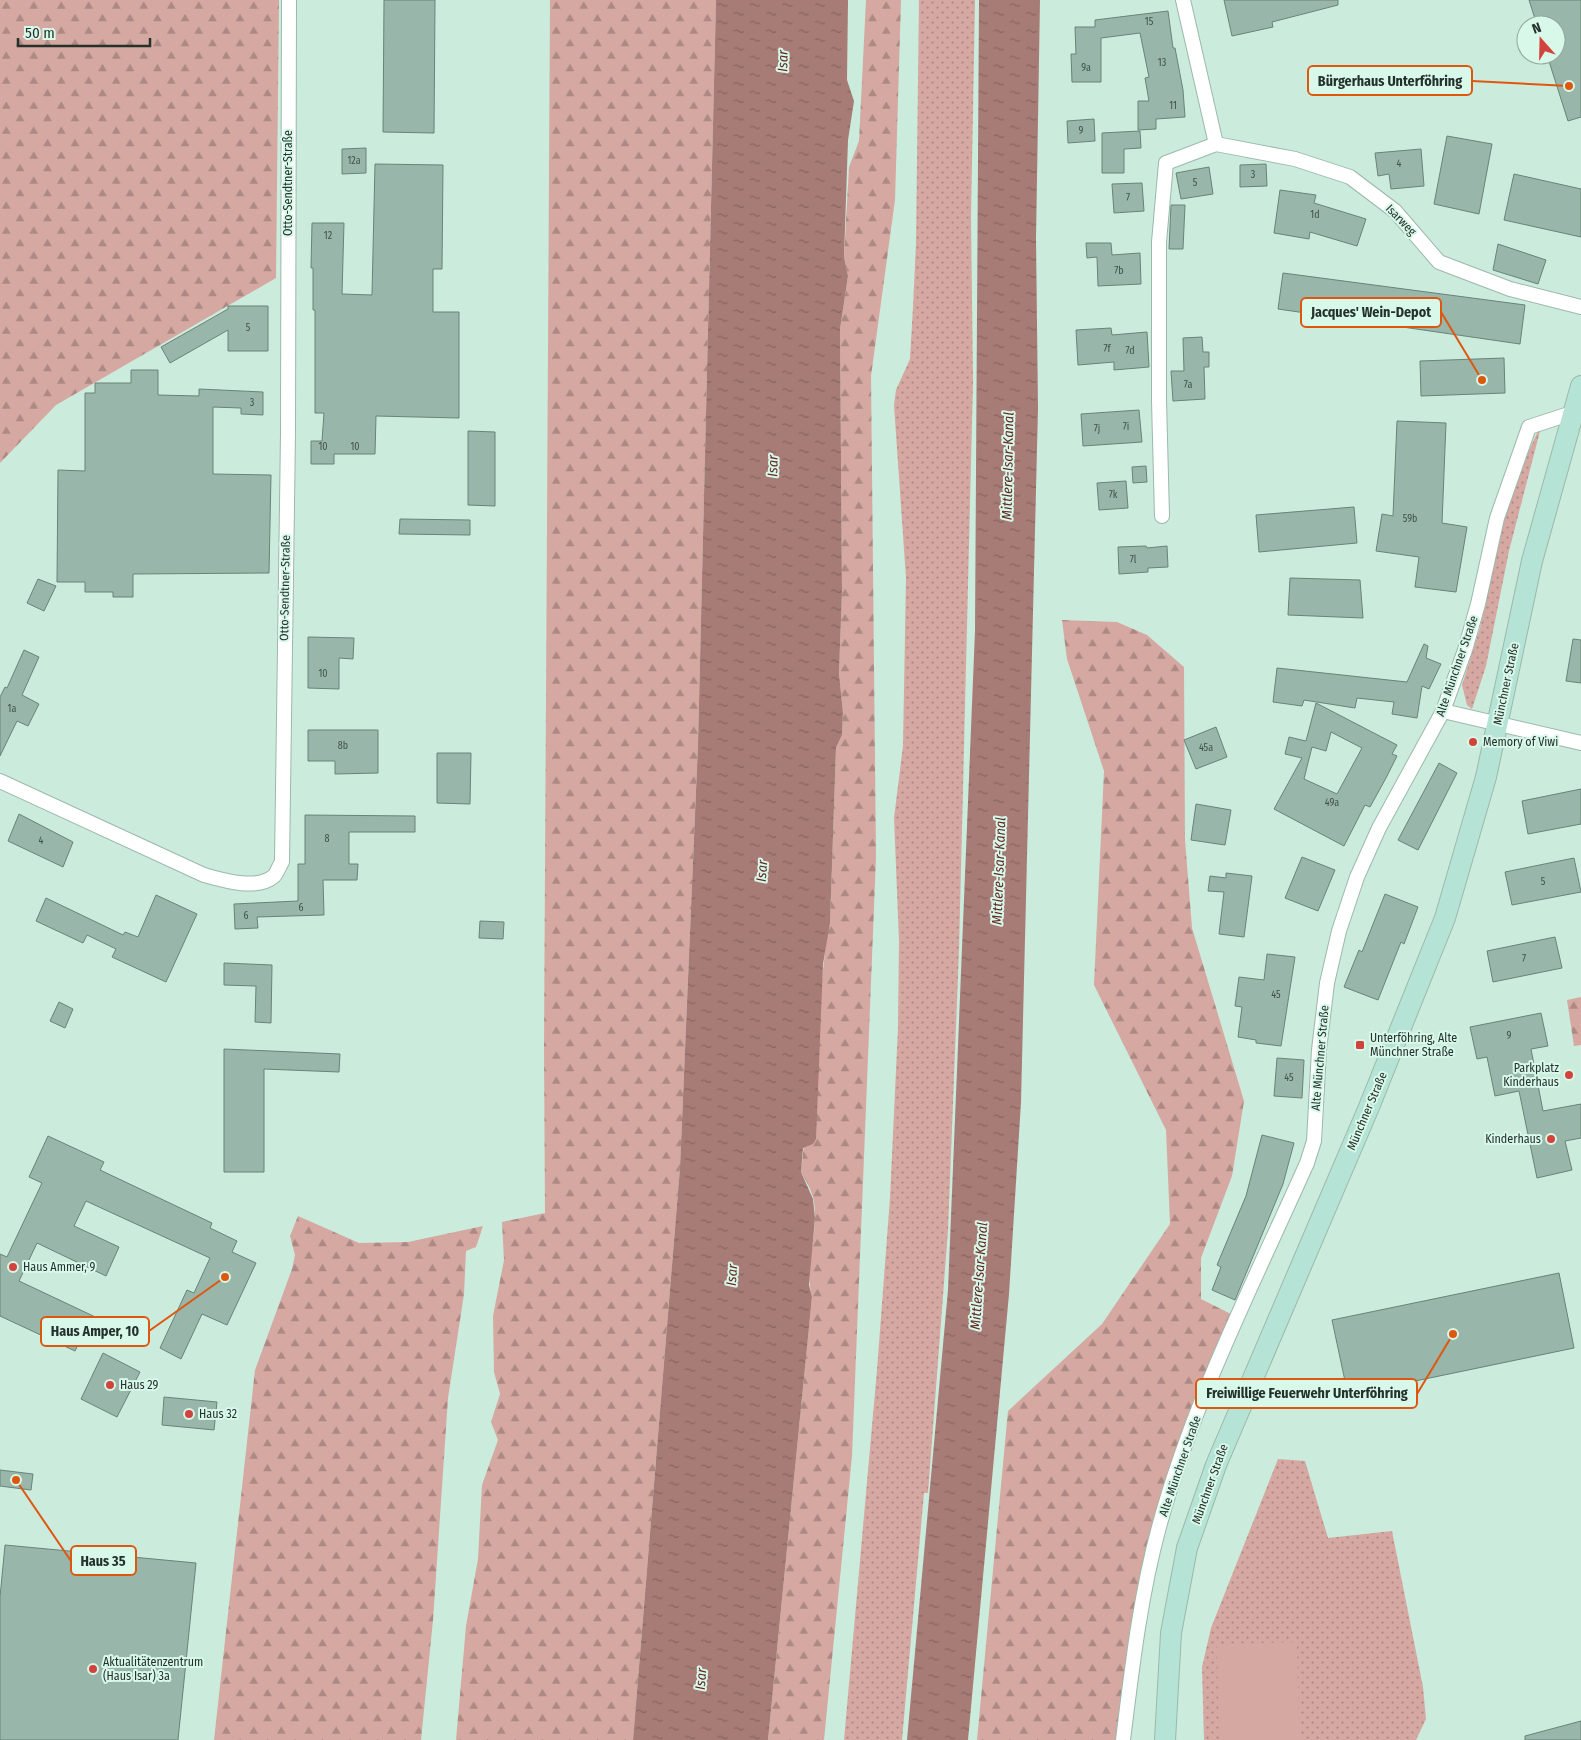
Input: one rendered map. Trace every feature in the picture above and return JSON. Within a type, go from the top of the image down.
[{"type":"main road","name":"Münchner Straße","points":[[1164,1740],[1171,1633],[1186,1548],[1216,1465],[1369,1108],[1445,918],[1486,777],[1532,561],[1581,386]]},
{"type":"street","name":"Otto-Sendtner-Straße","points":[[0,780],[204,875],[226,881],[257,883],[274,876],[282,862],[288,397],[289,0]]},
{"type":"street","points":[[1162,516],[1159,400],[1159,252],[1166,163],[1216,144],[1183,0]]},
{"type":"street","name":"Isarweg","points":[[1216,144],[1295,159],[1350,177],[1395,211],[1439,262],[1510,289],[1581,307]]},
{"type":"street","name":"Alte Münchner Straße","points":[[1123,1740],[1141,1605],[1159,1526],[1199,1410],[1227,1341],[1307,1163],[1314,1141],[1319,1050],[1327,983],[1339,930],[1357,877],[1379,828],[1443,711],[1465,650],[1478,604],[1497,518],[1529,427],[1572,414]]},
{"type":"street","points":[[1443,711],[1581,743]]},
{"type":"green space","points":[[0,0],[279,0],[276,278],[56,405],[0,463]]},
{"type":"green space","points":[[550,0],[716,0],[698,744],[680,1168],[633,1740],[456,1740],[466,1626],[478,1559],[482,1485],[498,1440],[491,1422],[500,1394],[494,1372],[493,1316],[504,1260],[502,1222],[545,1213],[544,1047]]},
{"type":"green space","points":[[866,0],[901,0],[895,200],[871,376],[876,857],[852,1456],[824,1740],[768,1740],[812,1297],[810,1261],[815,1225],[814,1201],[801,1172],[827,934],[830,923],[836,748],[842,735],[843,713],[839,673],[842,591],[840,329],[848,276],[844,257],[849,167],[859,141]]},
{"type":"green space","points":[[919,0],[975,0],[971,217],[973,382],[959,950],[948,1230],[928,1493],[924,1493],[902,1740],[844,1740],[877,1370],[890,1198],[898,1028],[899,940],[894,818],[903,746],[906,578],[894,405],[896,390],[910,359],[916,244]]},
{"type":"green space","points":[[1538,431],[1540,431],[1509,551],[1486,666],[1472,709],[1467,705],[1462,685],[1480,628],[1501,528],[1527,455]]},
{"type":"green space","points":[[1062,620],[1117,622],[1147,635],[1184,667],[1185,840],[1192,928],[1244,1101],[1232,1176],[1201,1258],[1201,1299],[1231,1314],[1159,1526],[1123,1740],[977,1740],[1008,1411],[1102,1324],[1170,1224],[1166,1130],[1094,985],[1104,771],[1067,659]]},
{"type":"green space","points":[[1581,997],[1581,1045],[1574,1046],[1567,1000]]},
{"type":"green space","points":[[298,1216],[359,1243],[408,1242],[483,1226],[476,1247],[466,1251],[464,1294],[448,1398],[433,1620],[421,1740],[214,1740],[255,1370],[292,1269],[295,1255],[290,1236]]},
{"type":"green space","points":[[1278,1459],[1305,1461],[1328,1538],[1392,1531],[1423,1687],[1426,1719],[1416,1740],[1204,1740],[1202,1667],[1211,1628]]},
{"type":"green space","points":[[1297,1642],[1299,1740],[1219,1740],[1217,1644]]},
{"type":"water","name":"Isar","points":[[716,0],[848,0],[847,80],[854,101],[848,140],[844,257],[848,276],[840,329],[842,591],[839,673],[843,713],[842,735],[836,748],[830,923],[823,964],[816,1139],[813,1144],[803,1148],[801,1172],[813,1199],[815,1218],[809,1285],[812,1297],[768,1740],[633,1740],[680,1168],[698,744]]},
{"type":"water","name":"Mittlere-Isar-Kanal","points":[[979,0],[1040,0],[1036,238],[1038,408],[1021,1102],[1009,1294],[968,1740],[907,1740],[948,1290],[975,631]]},
{"type":"building","points":[[384,0],[435,0],[434,133],[383,132]]},
{"type":"building","points":[[1224,0],[1338,0],[1338,5],[1272,22],[1273,27],[1232,36]]},
{"type":"building","points":[[1529,0],[1581,0],[1581,117],[1568,121],[1550,65],[1566,65],[1566,15],[1534,15]]},
{"type":"building","points":[[1168,11],[1173,48],[1175,48],[1183,90],[1185,117],[1156,119],[1156,129],[1138,130],[1138,101],[1149,101],[1145,78],[1149,77],[1140,33],[1101,38],[1101,82],[1072,82],[1071,54],[1076,54],[1075,27],[1095,27],[1095,20]]},
{"type":"building","points":[[1094,119],[1095,141],[1068,143],[1067,121]]},
{"type":"building","points":[[1140,131],[1141,148],[1124,149],[1124,173],[1102,173],[1102,133]]},
{"type":"building","points":[[1447,136],[1492,144],[1479,214],[1434,204]]},
{"type":"building","points":[[366,148],[366,173],[342,174],[342,149]]},
{"type":"building","points":[[1421,149],[1424,186],[1391,189],[1389,174],[1378,176],[1375,153]]},
{"type":"building","points":[[375,164],[443,165],[442,269],[433,269],[433,312],[459,312],[459,418],[376,416],[375,454],[334,454],[334,464],[311,464],[311,441],[322,441],[324,413],[315,413],[315,310],[313,310],[313,268],[311,268],[312,223],[344,223],[342,294],[372,295]]},
{"type":"building","points":[[1266,164],[1267,186],[1240,187],[1240,165]]},
{"type":"building","points":[[1209,167],[1213,194],[1181,199],[1176,173]]},
{"type":"building","points":[[1514,174],[1581,189],[1581,237],[1504,220]]},
{"type":"building","points":[[1142,183],[1144,211],[1114,213],[1112,184]]},
{"type":"building","points":[[1280,190],[1316,195],[1314,203],[1366,219],[1357,246],[1310,232],[1309,239],[1274,233]]},
{"type":"building","points":[[1171,205],[1185,205],[1183,249],[1169,249]]},
{"type":"building","points":[[1086,243],[1111,243],[1112,255],[1140,253],[1141,284],[1098,286],[1097,257],[1087,258]]},
{"type":"building","points":[[1498,244],[1546,260],[1538,284],[1493,270]]},
{"type":"building","points":[[1283,273],[1525,305],[1520,344],[1278,309]]},
{"type":"building","points":[[228,306],[268,306],[268,351],[228,351],[228,330],[170,363],[161,347],[228,309]]},
{"type":"building","points":[[1111,328],[1112,335],[1147,332],[1149,367],[1114,370],[1114,362],[1078,365],[1076,330]]},
{"type":"building","points":[[1202,337],[1203,352],[1209,352],[1209,367],[1204,367],[1205,399],[1173,401],[1171,371],[1184,371],[1183,338]]},
{"type":"building","points":[[1504,358],[1505,393],[1421,396],[1420,361]]},
{"type":"building","points":[[131,370],[158,370],[158,395],[199,396],[199,389],[263,392],[263,415],[241,414],[241,408],[213,407],[213,474],[271,475],[269,573],[133,574],[133,597],[113,597],[113,592],[85,592],[85,582],[57,582],[58,470],[85,471],[85,393],[95,393],[95,383],[131,383]]},
{"type":"building","points":[[1139,410],[1142,442],[1083,446],[1081,414]]},
{"type":"building","points":[[1397,421],[1446,423],[1442,523],[1467,527],[1456,592],[1415,587],[1419,557],[1376,551],[1382,514],[1393,516]]},
{"type":"building","points":[[468,431],[495,432],[495,506],[468,505]]},
{"type":"building","points":[[1146,466],[1147,482],[1133,483],[1132,467]]},
{"type":"building","points":[[1126,481],[1128,508],[1099,510],[1097,483]]},
{"type":"building","points":[[1354,507],[1357,543],[1259,552],[1256,515]]},
{"type":"building","points":[[400,519],[470,520],[470,535],[399,534]]},
{"type":"building","points":[[1146,546],[1147,548],[1167,546],[1168,567],[1148,568],[1148,572],[1119,574],[1118,547]]},
{"type":"building","points":[[1290,578],[1360,580],[1363,618],[1288,615]]},
{"type":"building","points":[[38,579],[56,586],[44,611],[27,603]]},
{"type":"building","points":[[308,637],[354,638],[353,659],[339,658],[339,689],[308,688]]},
{"type":"building","points":[[1573,639],[1581,640],[1581,683],[1566,681]]},
{"type":"building","points":[[1424,644],[1428,646],[1426,658],[1441,664],[1429,689],[1422,686],[1417,718],[1392,714],[1394,702],[1357,698],[1355,708],[1304,700],[1302,706],[1273,702],[1277,668],[1407,682]]},
{"type":"building","points":[[24,650],[39,657],[22,695],[39,704],[28,726],[17,721],[0,756],[0,697],[5,687],[7,688]]},
{"type":"building","points":[[1316,703],[1397,745],[1392,754],[1397,756],[1386,778],[1370,807],[1365,805],[1344,846],[1274,809],[1302,758],[1285,754],[1289,737],[1306,741]],"holes":[[[1331,732],[1362,748],[1337,794],[1304,779],[1312,747],[1326,751]]]},
{"type":"building","points":[[1216,727],[1227,757],[1196,769],[1184,740]]},
{"type":"building","points":[[308,730],[378,730],[378,773],[335,774],[335,761],[308,761]]},
{"type":"building","points":[[437,753],[471,753],[470,804],[437,803]]},
{"type":"building","points":[[1439,763],[1457,773],[1418,850],[1398,840]]},
{"type":"building","points":[[1581,789],[1581,824],[1528,834],[1522,801]]},
{"type":"building","points":[[1196,804],[1231,810],[1225,845],[1191,840]]},
{"type":"building","points":[[19,814],[73,842],[63,867],[8,841]]},
{"type":"building","points":[[305,815],[415,816],[415,832],[349,832],[349,864],[358,864],[357,880],[323,880],[324,915],[257,917],[258,928],[235,929],[234,904],[298,901],[298,864],[305,864]]},
{"type":"building","points":[[1302,857],[1335,870],[1318,911],[1285,898]]},
{"type":"building","points":[[1574,858],[1581,892],[1512,905],[1505,872]]},
{"type":"building","points":[[1226,873],[1252,876],[1244,937],[1219,934],[1224,892],[1208,891],[1210,876],[1226,878]]},
{"type":"building","points":[[1385,894],[1418,907],[1404,944],[1401,942],[1378,1000],[1344,987],[1359,950],[1362,952]]},
{"type":"building","points":[[156,895],[197,914],[166,982],[112,957],[116,949],[87,935],[83,943],[36,921],[46,898],[123,935],[125,932],[138,937]]},
{"type":"building","points":[[480,921],[504,922],[503,939],[479,938]]},
{"type":"building","points":[[1555,937],[1562,968],[1493,982],[1487,951]]},
{"type":"building","points":[[1267,954],[1295,957],[1281,1046],[1256,1043],[1256,1040],[1238,1037],[1242,1007],[1235,1006],[1239,977],[1264,980]]},
{"type":"building","points":[[224,963],[272,965],[271,1023],[255,1022],[256,986],[224,985]]},
{"type":"building","points":[[59,1002],[73,1009],[65,1028],[50,1021]]},
{"type":"building","points":[[1541,1013],[1548,1046],[1531,1049],[1543,1111],[1581,1104],[1581,1138],[1565,1141],[1572,1170],[1537,1178],[1519,1091],[1495,1096],[1487,1057],[1477,1059],[1470,1027]]},
{"type":"building","points":[[224,1049],[340,1054],[339,1072],[264,1069],[264,1172],[224,1172]]},
{"type":"building","points":[[1277,1058],[1304,1060],[1302,1098],[1274,1096]]},
{"type":"building","points":[[1262,1135],[1294,1143],[1283,1184],[1235,1300],[1212,1290],[1221,1267],[1217,1265],[1246,1196]]},
{"type":"building","points":[[48,1136],[104,1162],[100,1170],[212,1223],[210,1228],[237,1241],[232,1252],[256,1263],[227,1325],[202,1314],[181,1359],[160,1348],[187,1290],[194,1293],[210,1258],[86,1201],[74,1226],[119,1247],[106,1276],[37,1243],[19,1281],[106,1322],[97,1341],[83,1334],[75,1351],[0,1316],[0,1254],[7,1257],[42,1183],[29,1177]]},
{"type":"building","points":[[1559,1273],[1574,1348],[1348,1395],[1332,1320]]},
{"type":"building","name":"Haus 29","points":[[103,1353],[140,1372],[117,1417],[81,1399]]},
{"type":"building","name":"Haus 32","points":[[164,1397],[217,1402],[214,1430],[162,1425]]},
{"type":"building","points":[[0,1470],[33,1474],[31,1490],[0,1486]]},
{"type":"building","name":"Aktualitätenzentrum (Haus Isar) 3a","points":[[5,1545],[196,1563],[178,1740],[0,1740],[0,1597]]},
{"type":"building","points":[[1581,1721],[1581,1740],[1525,1740],[1525,1736]]},
{"type":"place","name":"Bürgerhaus Unterföhring","points":[[1569,86]]},
{"type":"place","name":"Jacques' Wein-Depot","points":[[1482,380]]},
{"type":"place","name":"Memory of Viwi","points":[[1473,742]]},
{"type":"place","name":"Unterföhring, Alte Münchner Straße","points":[[1360,1045]]},
{"type":"place","name":"Parkplatz Kinderhaus","points":[[1569,1075]]},
{"type":"place","name":"Kinderhaus","points":[[1551,1139]]},
{"type":"place","name":"Haus Ammer, 9","points":[[13,1267]]},
{"type":"place","name":"Haus Amper, 10","points":[[225,1277]]},
{"type":"place","name":"Freiwillige Feuerwehr Unterföhring","points":[[1453,1334]]},
{"type":"place","name":"Haus 29","points":[[110,1385]]},
{"type":"place","name":"Haus 32","points":[[189,1414]]},
{"type":"place","name":"Haus 35","points":[[16,1480]]},
{"type":"place","name":"Aktualitätenzentrum (Haus Isar) 3a","points":[[93,1669]]}]
